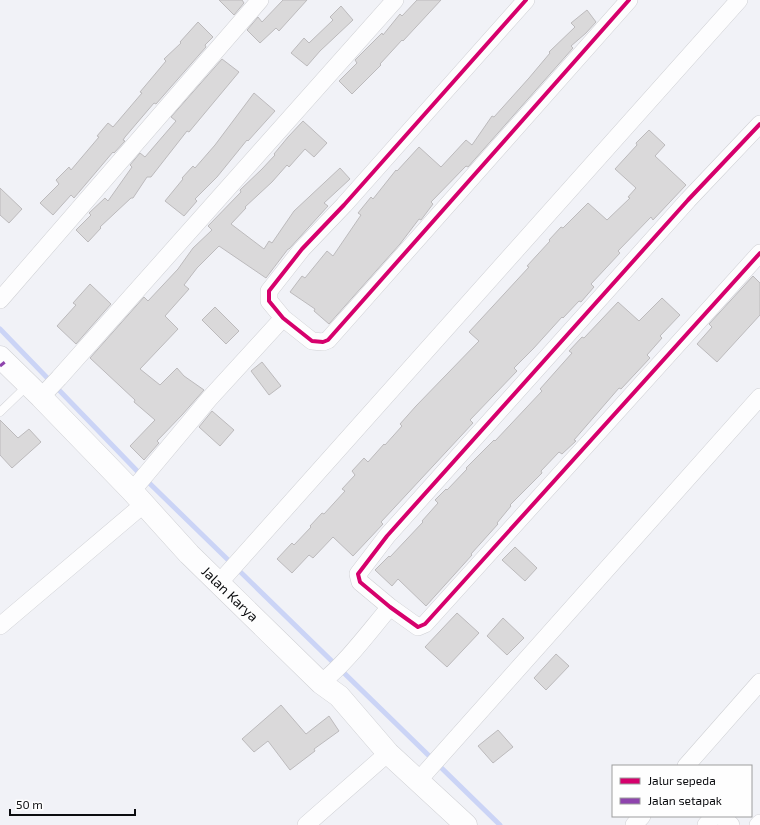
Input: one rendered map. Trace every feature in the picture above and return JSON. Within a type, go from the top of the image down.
[{"type":"street","points":[[0,300],[260,0]]},
{"type":"street","points":[[38,391],[58,378],[395,0]]},
{"type":"street","points":[[526,0],[302,249],[269,291],[269,301],[283,318],[312,341],[323,342],[328,340],[629,0]]},
{"type":"street","points":[[219,583],[739,0]]},
{"type":"street","points":[[760,124],[672,217],[387,536],[358,574],[360,582],[418,628],[425,624],[760,254]]},
{"type":"street","points":[[0,626],[140,488],[209,399],[283,318]]},
{"type":"street","name":"Jalan Karya","points":[[0,357],[140,488],[189,554],[219,583],[326,679],[388,753],[423,775],[464,825]]},
{"type":"street","points":[[423,775],[760,397]]},
{"type":"street","points":[[326,679],[352,652],[390,607]]},
{"type":"street","points":[[687,765],[760,682]]},
{"type":"street","points":[[306,825],[388,753]]},
{"type":"street","points":[[634,825],[641,817]]},
{"type":"street","points":[[706,825],[713,817]]},
{"type":"street","points":[[722,817],[731,825]]},
{"type":"lane","points":[[0,412],[38,391]]},
{"type":"building","points":[[219,0],[242,0],[244,3],[234,15]]},
{"type":"building","points":[[283,0],[307,0],[279,31],[276,28],[260,43],[247,30],[258,17],[262,22]]},
{"type":"building","points":[[417,0],[441,0],[352,94],[339,81],[357,63],[355,60],[382,33],[383,35],[400,14],[402,16]]},
{"type":"building","points":[[341,6],[353,20],[320,51],[307,66],[291,53],[304,38],[309,43],[333,20],[330,17]]},
{"type":"building","points":[[587,10],[596,22],[571,46],[573,48],[468,167],[466,166],[431,202],[433,204],[421,220],[419,219],[400,244],[329,324],[314,311],[315,309],[290,292],[302,276],[305,278],[327,251],[333,256],[361,215],[358,213],[371,197],[373,199],[396,170],[397,171],[419,147],[441,167],[466,140],[472,145],[492,116],[494,117],[529,78],[550,53],[549,52],[575,27],[571,23]]},
{"type":"building","points":[[198,22],[213,37],[205,45],[206,47],[156,104],[154,103],[125,137],[123,140],[125,141],[114,153],[113,152],[74,198],[71,195],[53,215],[40,203],[59,184],[56,180],[69,167],[71,170],[99,137],[97,136],[108,123],[113,127],[142,93],[140,92],[166,61],[164,59],[181,43],[180,42]]},
{"type":"building","points":[[222,59],[239,72],[189,132],[187,131],[151,177],[147,177],[133,198],[131,198],[100,227],[101,228],[88,242],[76,230],[91,215],[89,213],[105,198],[108,201],[132,167],[130,165],[140,153],[145,157],[176,121],[171,117]]},
{"type":"building","points":[[254,93],[275,111],[248,141],[247,140],[217,177],[195,199],[197,201],[184,216],[165,201],[183,179],[182,178],[193,166],[195,168],[215,145]]},
{"type":"building","points":[[303,121],[327,143],[314,157],[305,149],[289,167],[287,165],[272,182],[245,207],[246,208],[231,224],[264,249],[269,241],[272,243],[294,211],[340,168],[350,179],[324,203],[328,206],[288,249],[266,278],[219,246],[197,268],[184,285],[189,289],[165,316],[178,329],[140,369],[160,385],[177,368],[184,376],[204,390],[157,441],[159,443],[144,460],[130,446],[155,420],[134,402],[135,400],[90,358],[144,297],[148,301],[178,269],[193,248],[212,230],[208,226],[241,192],[240,190],[275,155],[274,154],[288,137]]},
{"type":"building","points":[[649,130],[665,145],[655,156],[686,185],[653,220],[651,217],[618,251],[620,253],[591,284],[594,287],[581,302],[579,301],[563,318],[562,317],[514,368],[517,371],[470,420],[473,423],[381,522],[383,524],[353,556],[333,537],[313,558],[309,555],[292,573],[277,559],[292,543],[294,545],[322,513],[324,514],[345,491],[342,489],[355,475],[352,471],[364,458],[368,462],[384,444],[385,445],[402,426],[400,424],[416,406],[479,341],[469,332],[529,267],[527,266],[550,241],[549,240],[588,203],[607,220],[630,198],[628,197],[636,188],[615,169],[637,145],[636,143]]},
{"type":"building","points":[[0,188],[22,209],[9,223],[0,215]]},
{"type":"building","points":[[753,276],[760,283],[760,315],[717,362],[697,344],[712,327],[709,324]]},
{"type":"building","points":[[90,284],[111,304],[76,344],[57,326],[76,305],[73,303]]},
{"type":"building","points":[[662,298],[680,315],[660,336],[662,338],[647,355],[650,358],[621,389],[619,388],[574,440],[576,441],[562,454],[559,452],[541,471],[542,473],[510,505],[511,506],[497,523],[498,524],[426,606],[398,579],[392,586],[375,570],[389,556],[390,557],[423,522],[422,521],[438,503],[435,500],[446,489],[447,490],[467,469],[466,468],[494,440],[495,441],[542,391],[540,389],[572,353],[569,351],[582,337],[584,338],[618,302],[639,321]]},
{"type":"building","points":[[215,307],[239,331],[226,344],[202,320]]},
{"type":"building","points":[[262,362],[281,386],[269,395],[251,371]]},
{"type":"building","points":[[212,411],[234,430],[220,446],[199,427]]},
{"type":"building","points":[[0,420],[18,438],[29,429],[41,442],[12,468],[0,455]]},
{"type":"building","points":[[515,547],[537,568],[525,581],[502,560]]},
{"type":"building","points":[[457,613],[479,633],[447,667],[425,647]]},
{"type":"building","points":[[503,618],[524,638],[507,655],[487,636]]},
{"type":"building","points":[[556,654],[569,666],[546,690],[534,678]]},
{"type":"building","points":[[281,705],[306,734],[329,716],[339,731],[314,749],[315,751],[290,770],[268,741],[254,752],[242,739]]},
{"type":"building","points":[[498,730],[513,747],[493,763],[478,746]]},
{"type":"waterway","points":[[0,329],[141,475],[500,825]]},
{"type":"marked path","points":[[0,366],[5,362]]},
{"type":"cycle path","points":[[526,0],[344,205],[302,249],[269,291],[269,301],[283,318],[312,341],[323,342],[328,340],[629,0]]},
{"type":"cycle path","points":[[760,124],[688,200],[387,536],[358,574],[360,582],[390,607],[418,627],[425,624],[760,253]]}]
